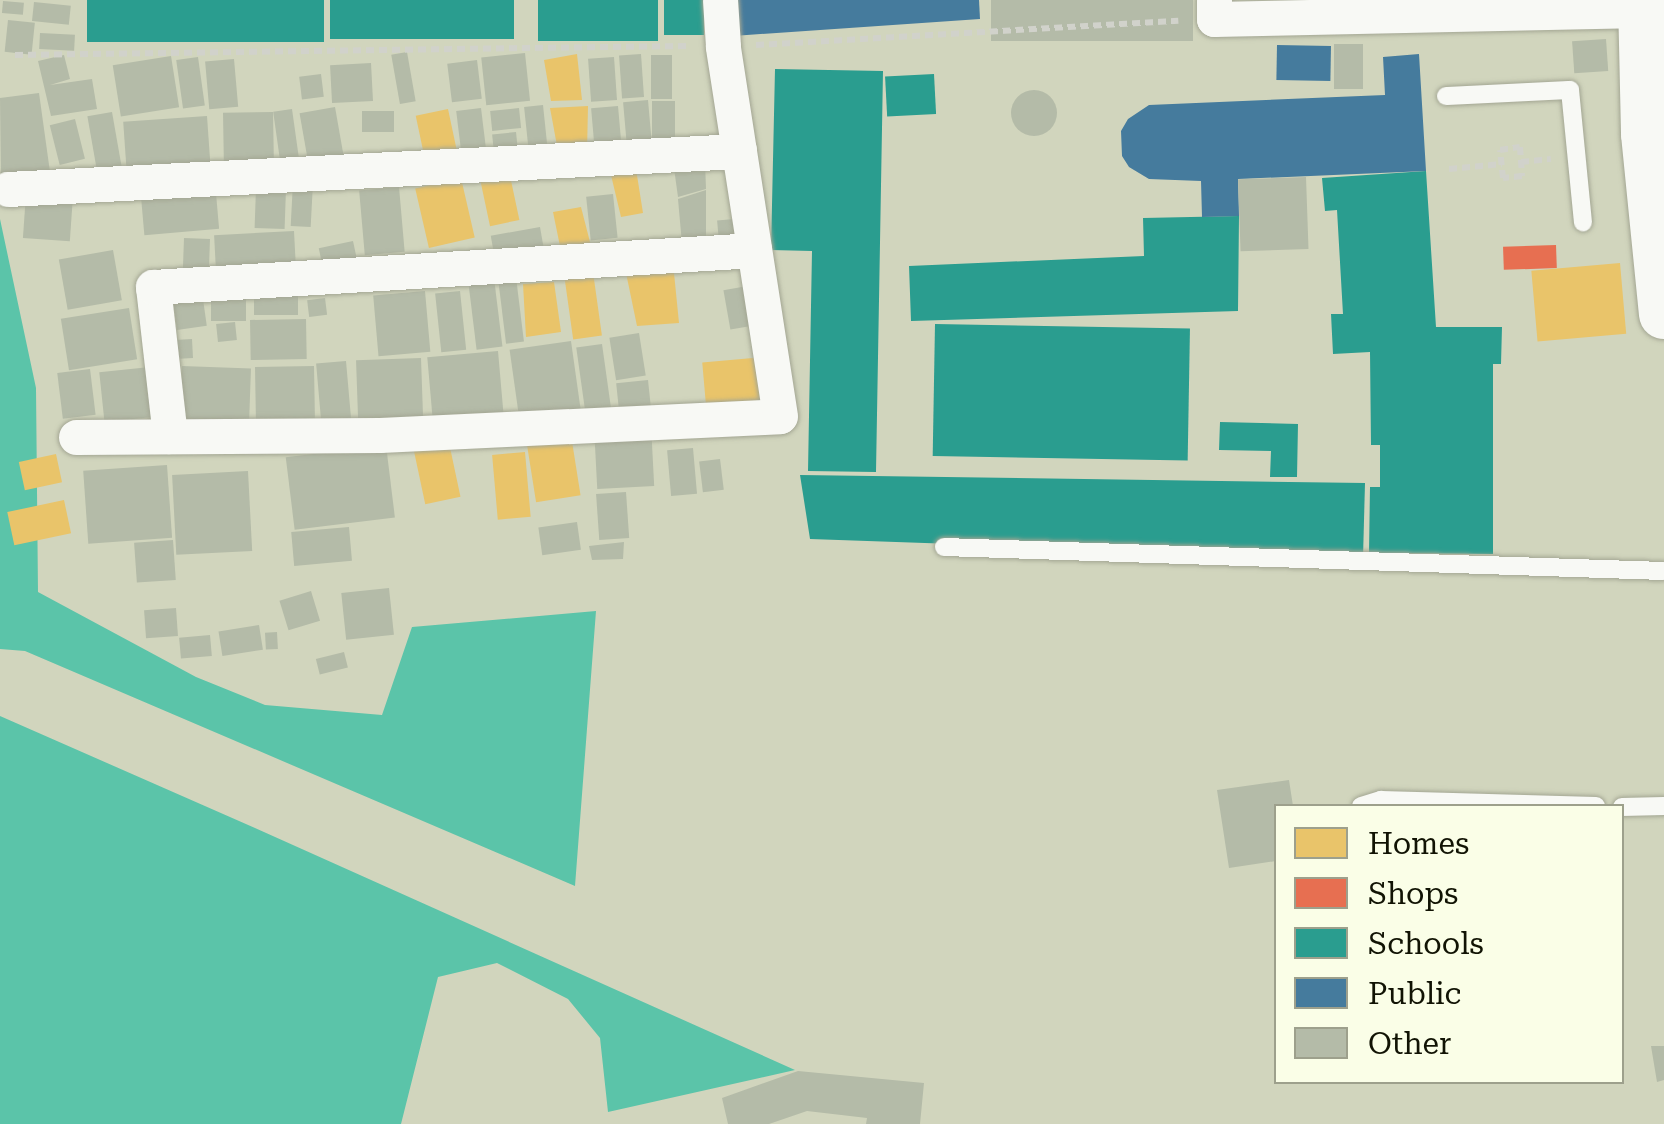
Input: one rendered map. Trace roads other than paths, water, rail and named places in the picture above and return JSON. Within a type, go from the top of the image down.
[{"type":"main road","points":[[1648,24],[1647,150],[1664,314]]},
{"type":"street","points":[[76,437],[380,435],[780,416],[723,46],[720,0]]},
{"type":"street","points":[[1214,10],[1648,24]]},
{"type":"street","points":[[8,189],[739,151]]},
{"type":"street","points":[[170,436],[153,287],[754,250]]},
{"type":"lane","points":[[1446,96],[1570,90],[1583,222]]},
{"type":"lane","points":[[944,547],[1664,571]]},
{"type":"lane","points":[[1368,804],[1381,800],[1524,804]]},
{"type":"lane","points":[[1624,807],[1664,806]]},
{"type":"water","points":[[0,219],[36,388],[38,592],[196,677],[265,705],[382,715],[412,627],[596,611],[575,886],[25,651],[0,649]]},
{"type":"water","points":[[0,716],[795,1070],[608,1112],[600,1038],[568,999],[497,963],[438,977],[401,1124],[0,1124]]}]
